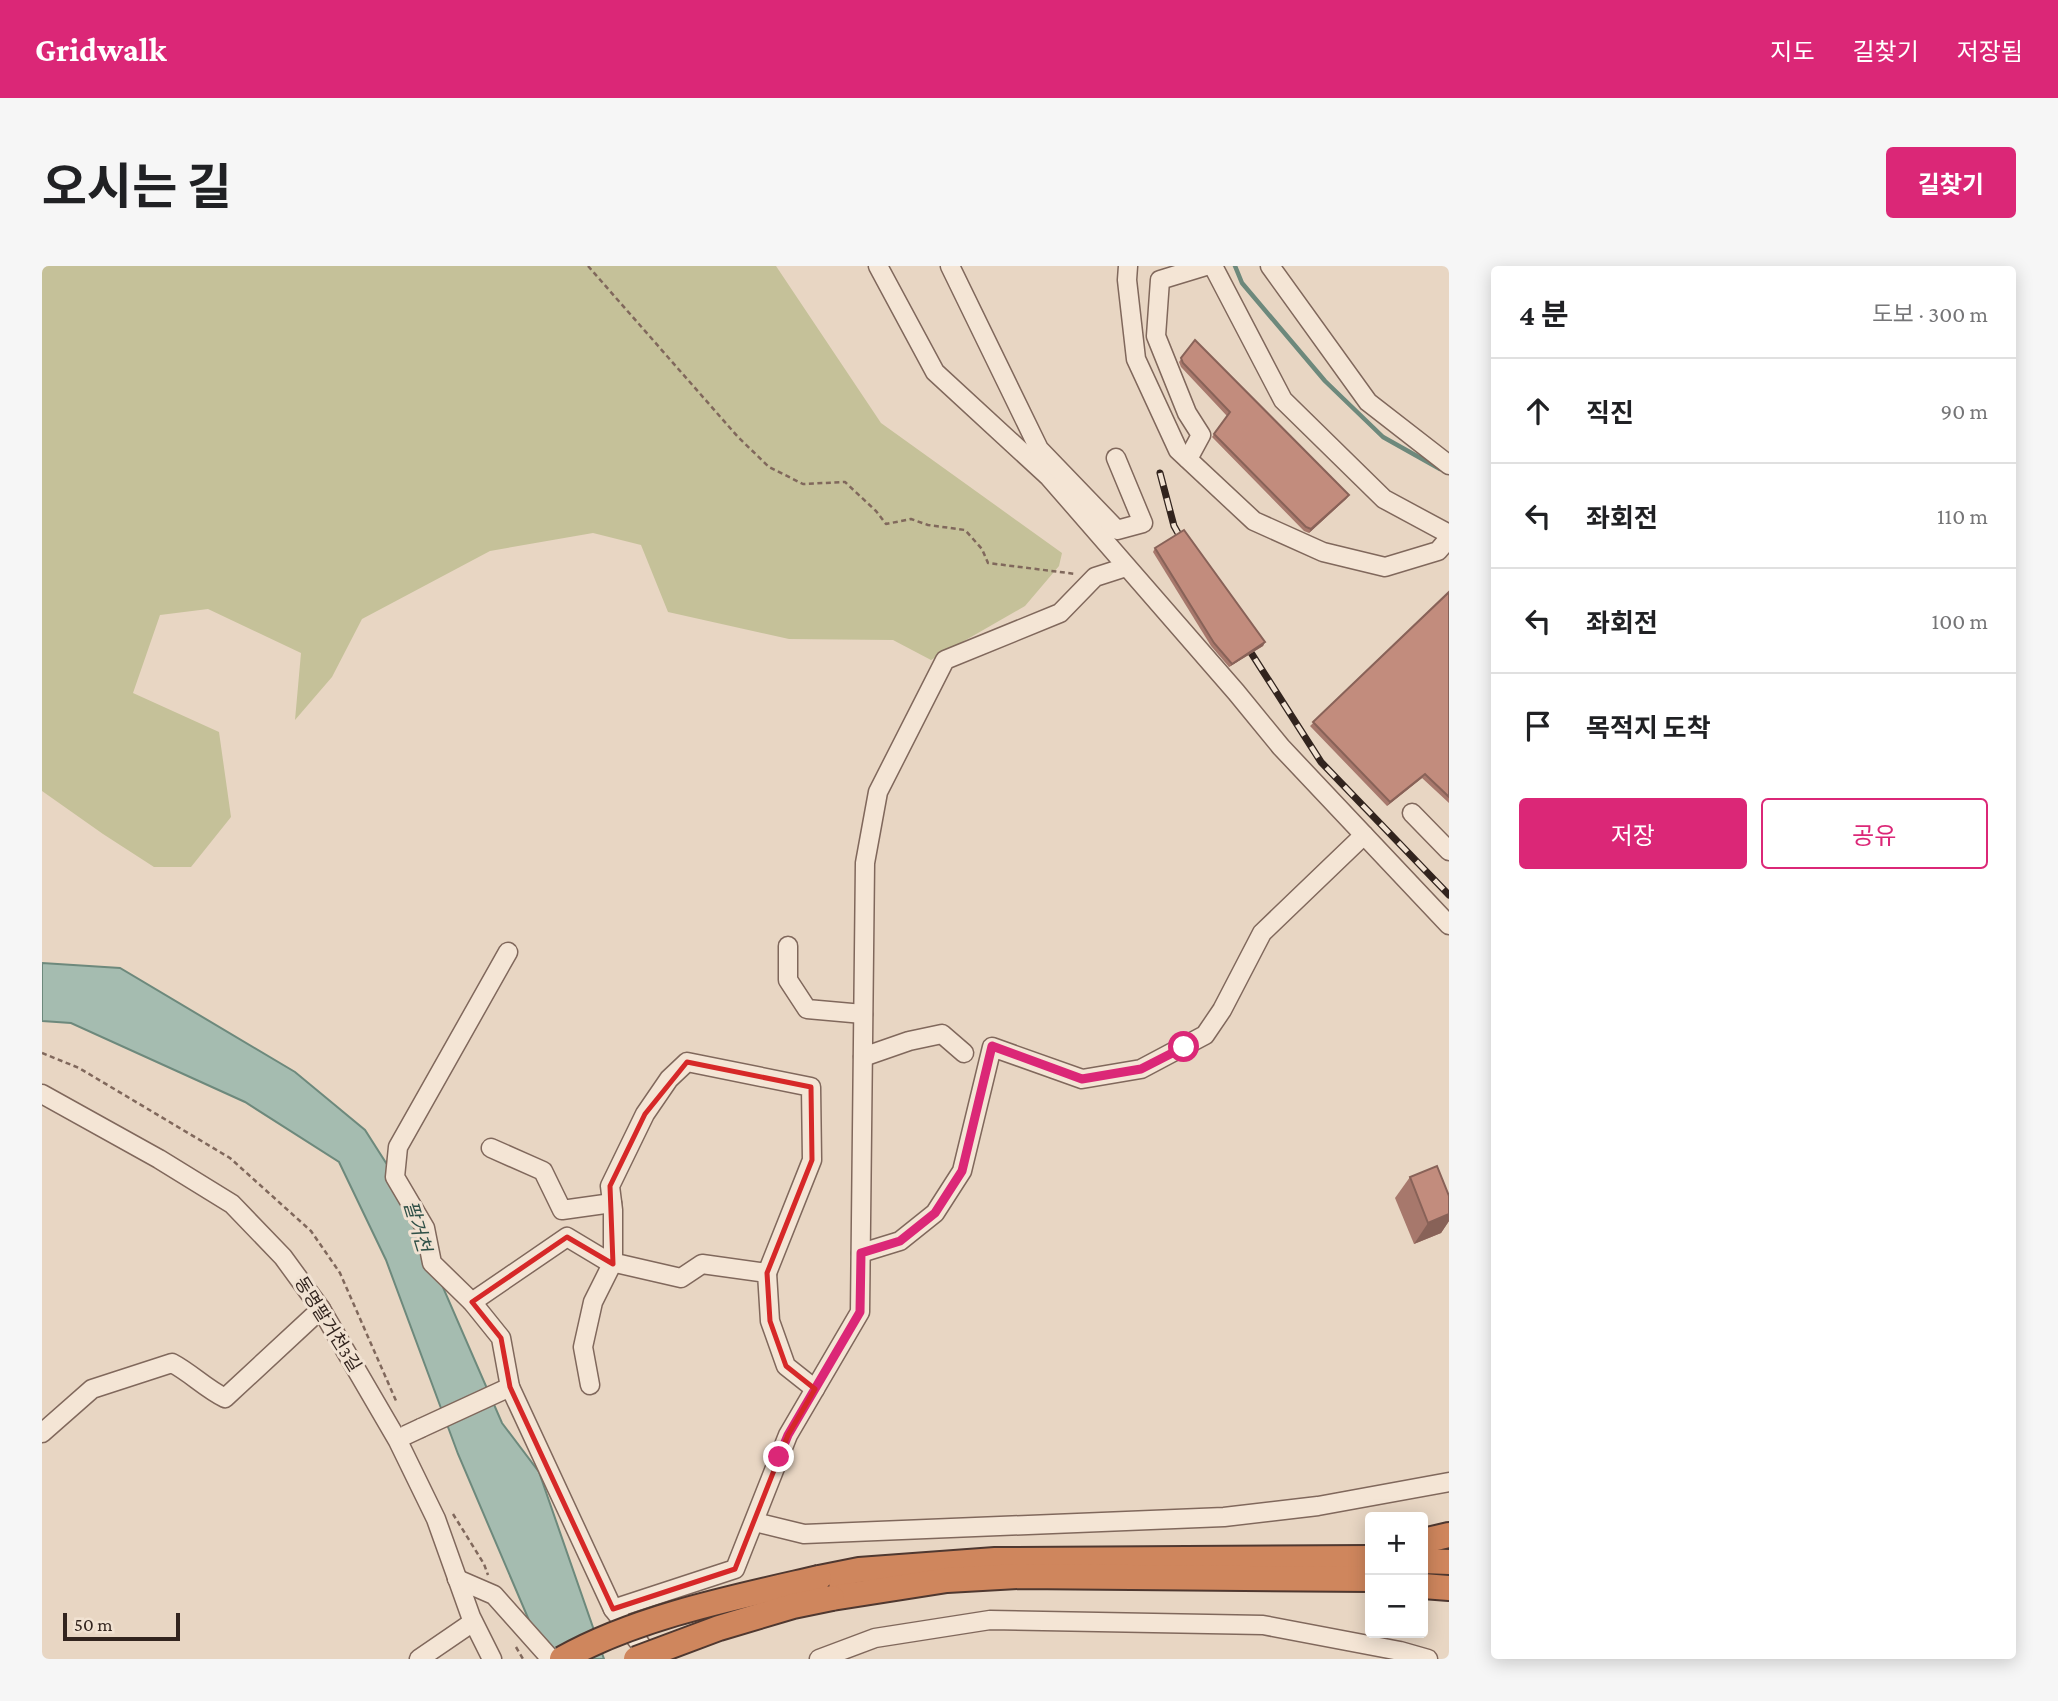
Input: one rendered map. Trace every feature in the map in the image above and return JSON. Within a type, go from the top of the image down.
[{"type":"highway","points":[[1428,1540],[1449,1535]]},
{"type":"highway","points":[[636,1659],[719,1628],[793,1606],[859,1570],[995,1560],[1364,1556]]},
{"type":"highway","points":[[1428,1561],[1449,1562]]},
{"type":"highway","points":[[562,1659],[652,1621],[737,1597],[826,1588],[1018,1576],[1365,1580]]},
{"type":"highway","points":[[1428,1579],[1449,1580]]},
{"type":"highway","points":[[1428,1586],[1449,1588]]},
{"type":"street","points":[[877,266],[935,372],[1049,477],[1281,747],[1449,925]]},
{"type":"street","points":[[950,266],[1039,449],[1117,530],[1143,523],[1116,458]]},
{"type":"street","points":[[1128,266],[1127,280],[1136,359],[1178,450],[1254,521],[1323,552],[1385,567],[1438,551],[1449,536],[1384,499],[1283,400],[1213,266]]},
{"type":"street","points":[[1188,459],[1201,435],[1187,413],[1156,337],[1160,280],[1206,266]]},
{"type":"street","points":[[1270,266],[1368,402],[1449,466]]},
{"type":"street","points":[[612,1609],[735,1569],[788,1435],[860,1312],[865,863],[878,792],[945,660],[1060,613],[1095,577],[1126,567]]},
{"type":"street","points":[[1412,813],[1449,852]]},
{"type":"street","points":[[861,1253],[900,1241],[935,1213],[962,1171],[992,1046],[1082,1079],[1141,1069],[1205,1035],[1222,1010],[1262,933],[1364,835]]},
{"type":"street","points":[[788,946],[788,980],[807,1009],[863,1014]]},
{"type":"street","points":[[508,952],[397,1147],[395,1177],[425,1228],[432,1263],[472,1303],[501,1338],[510,1387],[612,1609],[652,1659]]},
{"type":"street","points":[[863,1057],[909,1041],[942,1034],[964,1053]]},
{"type":"street","points":[[590,1385],[583,1347],[593,1302],[613,1262],[610,1186],[645,1114],[669,1079],[687,1062],[811,1087],[812,1160],[766,1273],[770,1321],[786,1366],[815,1389]]},
{"type":"street","name":"동명팔거천3길","points":[[42,1094],[159,1159],[232,1204],[283,1257],[321,1309],[387,1422],[408,1435],[473,1622],[492,1659]]},
{"type":"street","points":[[491,1148],[543,1171],[562,1210],[612,1203]]},
{"type":"street","points":[[472,1303],[567,1237],[613,1262],[681,1278],[702,1264],[766,1273]]},
{"type":"street","points":[[42,1433],[92,1390],[172,1363],[187,1371],[206,1389],[225,1398],[321,1309]]},
{"type":"street","points":[[408,1435],[510,1387]]},
{"type":"street","points":[[755,1522],[804,1534],[1224,1517],[1318,1506],[1449,1482]]},
{"type":"street","points":[[457,1579],[494,1595],[551,1659]]},
{"type":"street","points":[[819,1659],[839,1655],[875,1638],[990,1620],[1263,1625],[1429,1659]]},
{"type":"street","points":[[419,1659],[473,1622]]},
{"type":"path","points":[[588,266],[738,438],[769,467],[803,484],[845,482],[886,524],[911,519],[928,525],[965,530],[982,549],[988,563],[1095,577]]},
{"type":"highlighted area","points":[[687,1062],[811,1087],[812,1160],[767,1273],[770,1321],[786,1366],[815,1389],[788,1435],[735,1569],[613,1609],[510,1387],[501,1338],[472,1302],[567,1237],[613,1264],[610,1186],[645,1114]]},
{"type":"shaded area","points":[[42,266],[776,266],[881,423],[1062,553],[1059,566],[1025,606],[931,660],[893,640],[789,639],[668,612],[641,545],[593,533],[490,551],[362,619],[332,677],[295,720],[301,653],[208,609],[160,615],[133,693],[219,732],[231,817],[191,867],[154,867],[42,791]]},
{"type":"shaded area","points":[[42,963],[120,968],[295,1072],[365,1130],[395,1177],[502,1423],[539,1472],[604,1659],[551,1659],[534,1632],[458,1454],[386,1260],[339,1162],[245,1102],[71,1023],[42,1021]]},
{"type":"building","points":[[1195,340],[1349,495],[1311,529],[1214,434],[1230,412],[1183,363],[1181,358]]},
{"type":"building","points":[[1184,530],[1265,642],[1232,664],[1214,643],[1155,548]]},
{"type":"building","points":[[1449,592],[1449,797],[1425,774],[1390,802],[1313,722]]},
{"type":"building","points":[[1437,1166],[1449,1196],[1449,1214],[1428,1223],[1410,1177]]},
{"type":"waterway","points":[[1235,266],[1242,283],[1325,381],[1383,437],[1440,469]]},
{"type":"railway","points":[[1160,473],[1174,526],[1188,551]]},
{"type":"railway","points":[[1241,637],[1321,762],[1449,895]]},
{"type":"route","points":[[779,1457],[788,1435],[860,1312],[861,1253],[900,1241],[935,1213],[962,1171],[992,1046],[1082,1079],[1141,1069],[1184,1047]]},
{"type":"water label","name":"팔거천","points":[[418,1226]]}]
